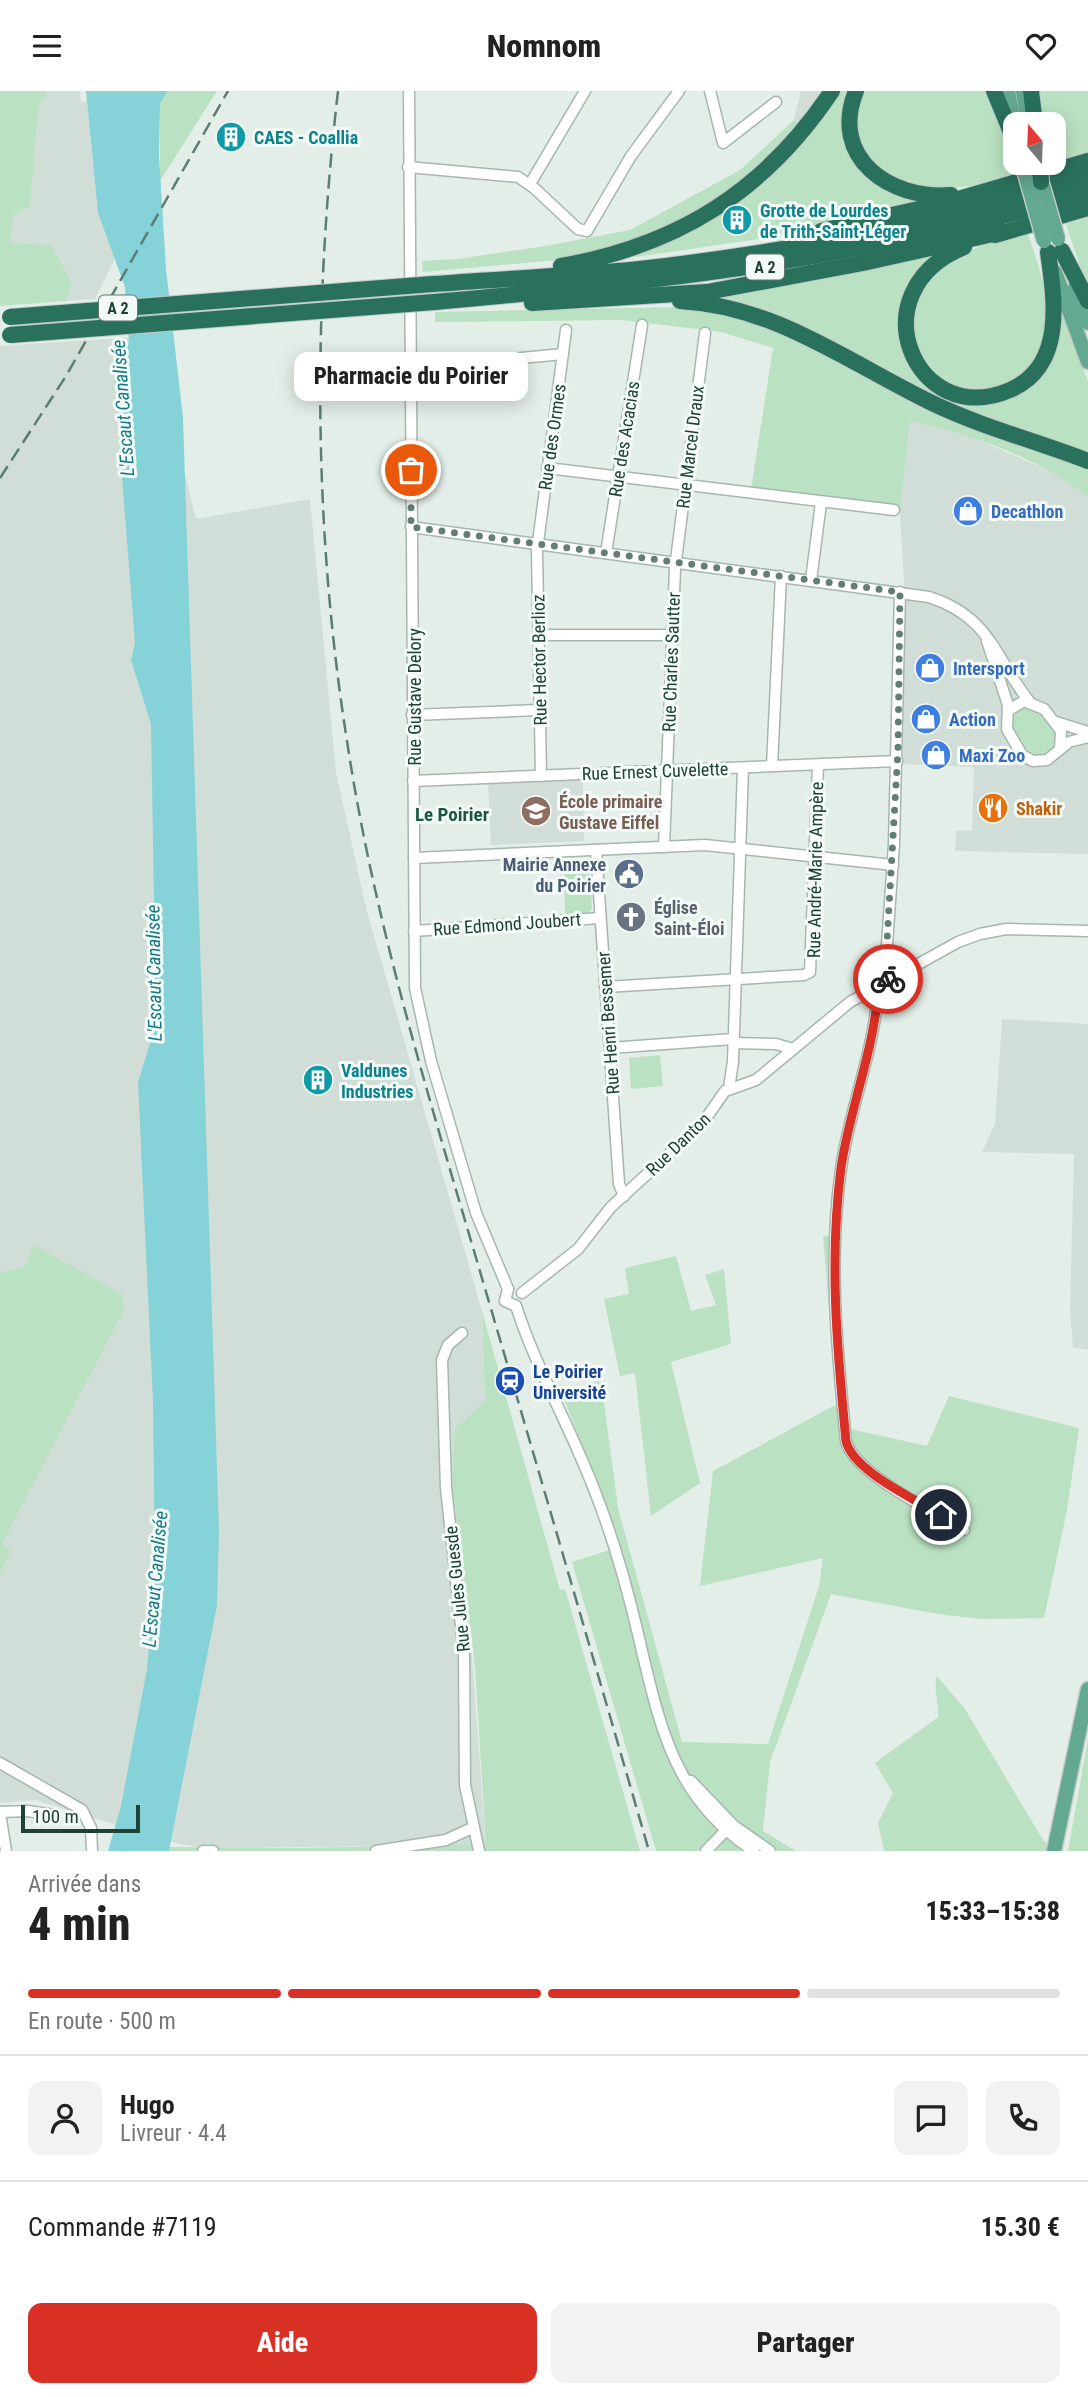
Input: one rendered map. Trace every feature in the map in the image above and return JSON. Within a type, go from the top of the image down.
[{"type":"highway","points":[[504,279],[621,252],[664,237],[703,218],[742,191],[777,160],[832,91]]},
{"type":"highway","points":[[856,91],[850,111],[851,136],[861,159],[876,176],[893,187],[922,195],[988,190]]},
{"type":"highway","points":[[994,91],[1003,113]]},
{"type":"highway","points":[[1031,91],[1034,112]]},
{"type":"highway","points":[[542,276],[797,236],[925,208],[1088,161]]},
{"type":"highway","points":[[1040,175],[1041,181]]},
{"type":"highway","name":"A 2","points":[[5,317],[669,265],[810,244],[963,211],[1088,177]]},
{"type":"highway","name":"A 2","points":[[5,335],[351,308],[434,305],[657,281],[799,261],[925,235],[1088,192]]},
{"type":"highway","points":[[434,305],[615,300],[684,295],[769,281],[1002,232],[1088,208]]},
{"type":"highway","points":[[1002,232],[939,260],[920,277],[908,300],[905,327],[911,351],[925,374],[947,390],[967,396],[994,395],[1021,384],[1039,368],[1049,349],[1053,319],[1053,246]]},
{"type":"highway","points":[[1053,246],[1088,301]]},
{"type":"highway","points":[[615,300],[696,303],[769,319],[811,338],[943,408],[1088,461]]},
{"type":"main road","points":[[1008,91],[1012,112]]},
{"type":"main road","points":[[1023,91],[1026,112]]},
{"type":"main road","points":[[1026,175],[1053,246],[1088,362]]},
{"type":"main road","points":[[1041,181],[1053,246],[1088,323]]},
{"type":"main road","points":[[1054,1851],[1088,1689]]},
{"type":"main road","points":[[1062,1851],[1069,1785]]},
{"type":"street","name":"Rue Gustave Delory","points":[[410,91],[408,167],[413,358],[410,390],[411,527],[415,579],[412,715],[416,995],[426,1041],[479,1222],[508,1289]]},
{"type":"street","points":[[530,184],[585,91]]},
{"type":"street","points":[[408,167],[508,174],[530,184],[581,231],[592,228],[631,156],[679,91]]},
{"type":"street","points":[[710,91],[723,143],[776,102]]},
{"type":"street","name":"Rue des Acacias","points":[[606,552],[642,325]]},
{"type":"street","name":"Rue des Ormes","points":[[538,543],[566,330]]},
{"type":"street","name":"Rue Marcel Draux","points":[[676,562],[705,333]]},
{"type":"street","points":[[501,360],[563,354]]},
{"type":"street","points":[[547,468],[894,510]]},
{"type":"street","points":[[811,580],[821,503]]},
{"type":"street","points":[[411,527],[923,596],[952,606],[983,632],[998,650],[1028,701],[1044,709],[1056,722],[1062,735],[1060,749]]},
{"type":"street","name":"Rue Hector Berlioz","points":[[538,543],[541,776]]},
{"type":"street","name":"Rue Charles Sautter","points":[[664,847],[676,562]]},
{"type":"street","points":[[772,767],[781,576]]},
{"type":"street","points":[[892,977],[886,959],[897,761],[895,591]]},
{"type":"street","points":[[983,632],[1009,710],[1007,729],[1025,757],[1033,761],[1047,760],[1073,740],[1088,737]]},
{"type":"street","points":[[539,635],[673,635]]},
{"type":"street","points":[[1009,710],[1020,702],[1028,701]]},
{"type":"street","points":[[412,715],[540,710]]},
{"type":"street","points":[[1056,722],[1088,732]]},
{"type":"street","name":"Rue Ernest Cuvelette","points":[[413,781],[897,761]]},
{"type":"street","name":"Rue André-Marie Ampère","points":[[735,979],[808,973],[813,967],[818,765]]},
{"type":"street","points":[[729,1089],[743,768]]},
{"type":"street","points":[[414,858],[664,847],[740,848],[893,865]]},
{"type":"street","name":"Rue Henri Bessemer","points":[[596,850],[620,1188],[624,1196]]},
{"type":"street","name":"Rue Edmond Joubert","points":[[414,931],[600,918]]},
{"type":"street","name":"Rue Danton","points":[[522,1293],[579,1249],[611,1206],[696,1130],[729,1089],[756,1080],[840,1010],[878,985],[958,942],[985,932],[1006,929],[1088,931]]},
{"type":"street","points":[[605,987],[735,979]]},
{"type":"street","points":[[878,985],[841,1165],[833,1251],[836,1328],[846,1441],[851,1454],[866,1469],[964,1530]]},
{"type":"street","points":[[610,1048],[733,1041],[776,1044],[793,1049]]},
{"type":"street","points":[[517,1288],[522,1293],[522,1300],[516,1306],[510,1306],[504,1300],[508,1289],[517,1288]]},
{"type":"street","points":[[516,1306],[597,1498],[626,1589],[656,1713],[673,1756],[688,1787],[754,1851]]},
{"type":"street","name":"Rue Jules Guesde","points":[[462,1333],[446,1348],[442,1364],[446,1488],[464,1654],[465,1785],[479,1851]]},
{"type":"street","points":[[0,1763],[82,1810],[91,1828],[92,1851]]},
{"type":"street","points":[[6,1851],[0,1813],[21,1810],[54,1815]]},
{"type":"street","points":[[706,1851],[729,1827]]},
{"type":"street","points":[[729,1827],[770,1851]]},
{"type":"street","points":[[376,1851],[446,1840],[472,1828]]},
{"type":"street","points":[[203,1851],[213,1851]]},
{"type":"shaded area","points":[[46,91],[80,91],[81,102],[87,101],[98,213],[115,258],[95,299],[67,301],[72,283],[9,243],[14,214],[30,207],[39,103],[45,101]]},
{"type":"shaded area","points":[[801,91],[824,91],[801,125],[794,120]]},
{"type":"shaded area","points":[[151,336],[196,519],[310,499],[336,772],[366,908],[482,1311],[485,1401],[455,1428],[486,1845],[204,1848],[180,1844],[35,1800],[0,1803],[0,346]]},
{"type":"shaded area","points":[[910,421],[956,430],[1063,477],[1088,497],[1088,854],[955,851],[956,831],[972,830],[974,767],[903,764],[905,601],[900,513]]},
{"type":"shaded area","name":"École primaire Gustave Eiffel","points":[[583,779],[584,841],[491,845],[488,782]]},
{"type":"shaded area","points":[[1002,1019],[1088,1024],[1088,1350],[1073,1347],[1070,1311],[1074,1154],[982,1152],[995,1124]]},
{"type":"green space","points":[[0,91],[46,91],[45,101],[39,103],[30,207],[14,214],[10,243],[51,245],[72,283],[67,301],[0,306]]},
{"type":"green space","points":[[168,91],[217,91],[160,181],[160,104]]},
{"type":"green space","points":[[838,91],[851,91],[854,155],[935,200],[759,239],[636,257],[634,251],[733,204]]},
{"type":"green space","points":[[861,91],[986,91],[1001,121],[1003,175],[1011,175],[978,185],[935,190],[888,178],[863,152],[855,129]]},
{"type":"green space","points":[[1036,91],[1088,91],[1088,153],[1066,160],[1066,112],[1040,112]]},
{"type":"green space","points":[[794,120],[801,125],[760,169],[676,225],[596,253],[558,260],[423,272],[422,261],[457,259],[545,246],[630,230],[740,170]]},
{"type":"green space","points":[[1088,215],[1088,289],[1065,222]]},
{"type":"green space","points":[[1027,232],[1038,265],[1046,305],[1045,343],[1038,360],[1025,374],[996,387],[970,390],[950,386],[935,374],[915,344],[913,318],[917,298],[926,282],[954,259],[990,243]]},
{"type":"green space","points":[[942,254],[918,275],[911,286],[906,311],[908,356],[959,399],[1027,385],[1059,308],[1088,381],[1088,458],[1003,428],[704,300]]},
{"type":"green space","points":[[673,307],[714,312],[758,323],[1088,466],[1088,497],[1048,471],[1003,449],[910,421],[900,513],[751,489],[773,348],[721,332],[622,320],[435,322],[435,312]]},
{"type":"green space","points":[[1025,707],[1043,718],[1055,735],[1052,749],[1042,755],[1024,747],[1016,736],[1012,717]]},
{"type":"green space","points":[[589,862],[592,908],[589,913],[565,915],[564,863]]},
{"type":"green space","points":[[660,1055],[663,1086],[631,1089],[629,1058]]},
{"type":"green space","points":[[823,1236],[838,1237],[838,1304],[851,1429],[927,1446],[949,1396],[1079,1428],[1067,1510],[1044,1618],[981,1619],[937,1614],[831,1594],[770,1762],[763,1831],[796,1851],[656,1851],[572,1562],[619,1547],[618,1539],[562,1394],[601,1380],[618,1508],[682,1742],[768,1744],[819,1586],[823,1558],[700,1586],[713,1471],[837,1404]]},
{"type":"green space","points":[[34,1245],[122,1294],[125,1308],[2,1544],[11,1551],[0,1573],[0,1272],[24,1267]]},
{"type":"green space","points":[[676,1256],[691,1311],[716,1305],[705,1275],[724,1269],[731,1344],[671,1362],[700,1483],[651,1516],[635,1373],[620,1376],[604,1299],[629,1294],[625,1268]]},
{"type":"green space","points":[[482,1311],[560,1590],[565,1589],[640,1851],[169,1851],[170,1847],[302,1848],[486,1844],[475,1668],[452,1479],[455,1428],[485,1401]]},
{"type":"green space","points":[[937,1676],[965,1709],[1043,1840],[1051,1847],[1050,1851],[884,1851],[878,1823],[893,1793],[875,1763],[938,1717]]},
{"type":"green space","points":[[1088,1739],[1088,1851],[1068,1851]]},
{"type":"water","name":"L'Escaut Canalisée","points":[[86,91],[168,91],[160,104],[159,155],[166,269],[183,418],[219,1531],[217,1605],[169,1851],[108,1851],[121,1806],[147,1669],[155,1576],[153,1402],[138,1082],[156,1024],[151,724],[131,660],[135,643],[114,375],[129,341],[125,287],[98,213]]},
{"type":"railway","points":[[0,478],[66,376],[228,91]]},
{"type":"railway","points":[[338,91],[324,253],[320,416],[328,579],[336,660],[358,808],[387,941],[422,1072],[649,1851]]},
{"type":"way so far","points":[[411,470],[411,527],[900,592],[898,750],[886,959],[892,977],[888,979]]},
{"type":"place","name":"CAES - Coallia","points":[[231,137]]},
{"type":"place","name":"Grotte de Lourdes de Trith-Saint-Léger","points":[[737,220]]},
{"type":"place","name":"Pharmacie du Poirier","points":[[411,470]]},
{"type":"place","name":"Decathlon","points":[[968,511]]},
{"type":"place","name":"Intersport","points":[[930,668]]},
{"type":"place","name":"Action","points":[[926,719]]},
{"type":"place","name":"Maxi Zoo","points":[[936,755]]},
{"type":"place","name":"Shakir","points":[[993,808]]},
{"type":"place","name":"École primaire Gustave Eiffel","points":[[536,811]]},
{"type":"place","name":"Mairie Annexe du Poirier","points":[[629,874]]},
{"type":"place","name":"Église Saint-Éloi","points":[[631,917]]},
{"type":"place","name":"Valdunes Industries","points":[[318,1080]]},
{"type":"place","name":"Le Poirier Université","points":[[510,1381]]},
{"type":"district","name":"Le Poirier","points":[[452,814]]},
{"type":"route","points":[[888,979],[878,985],[877,1002],[841,1165],[835,1224],[833,1278],[846,1441],[851,1454],[859,1463],[941,1515]]}]
